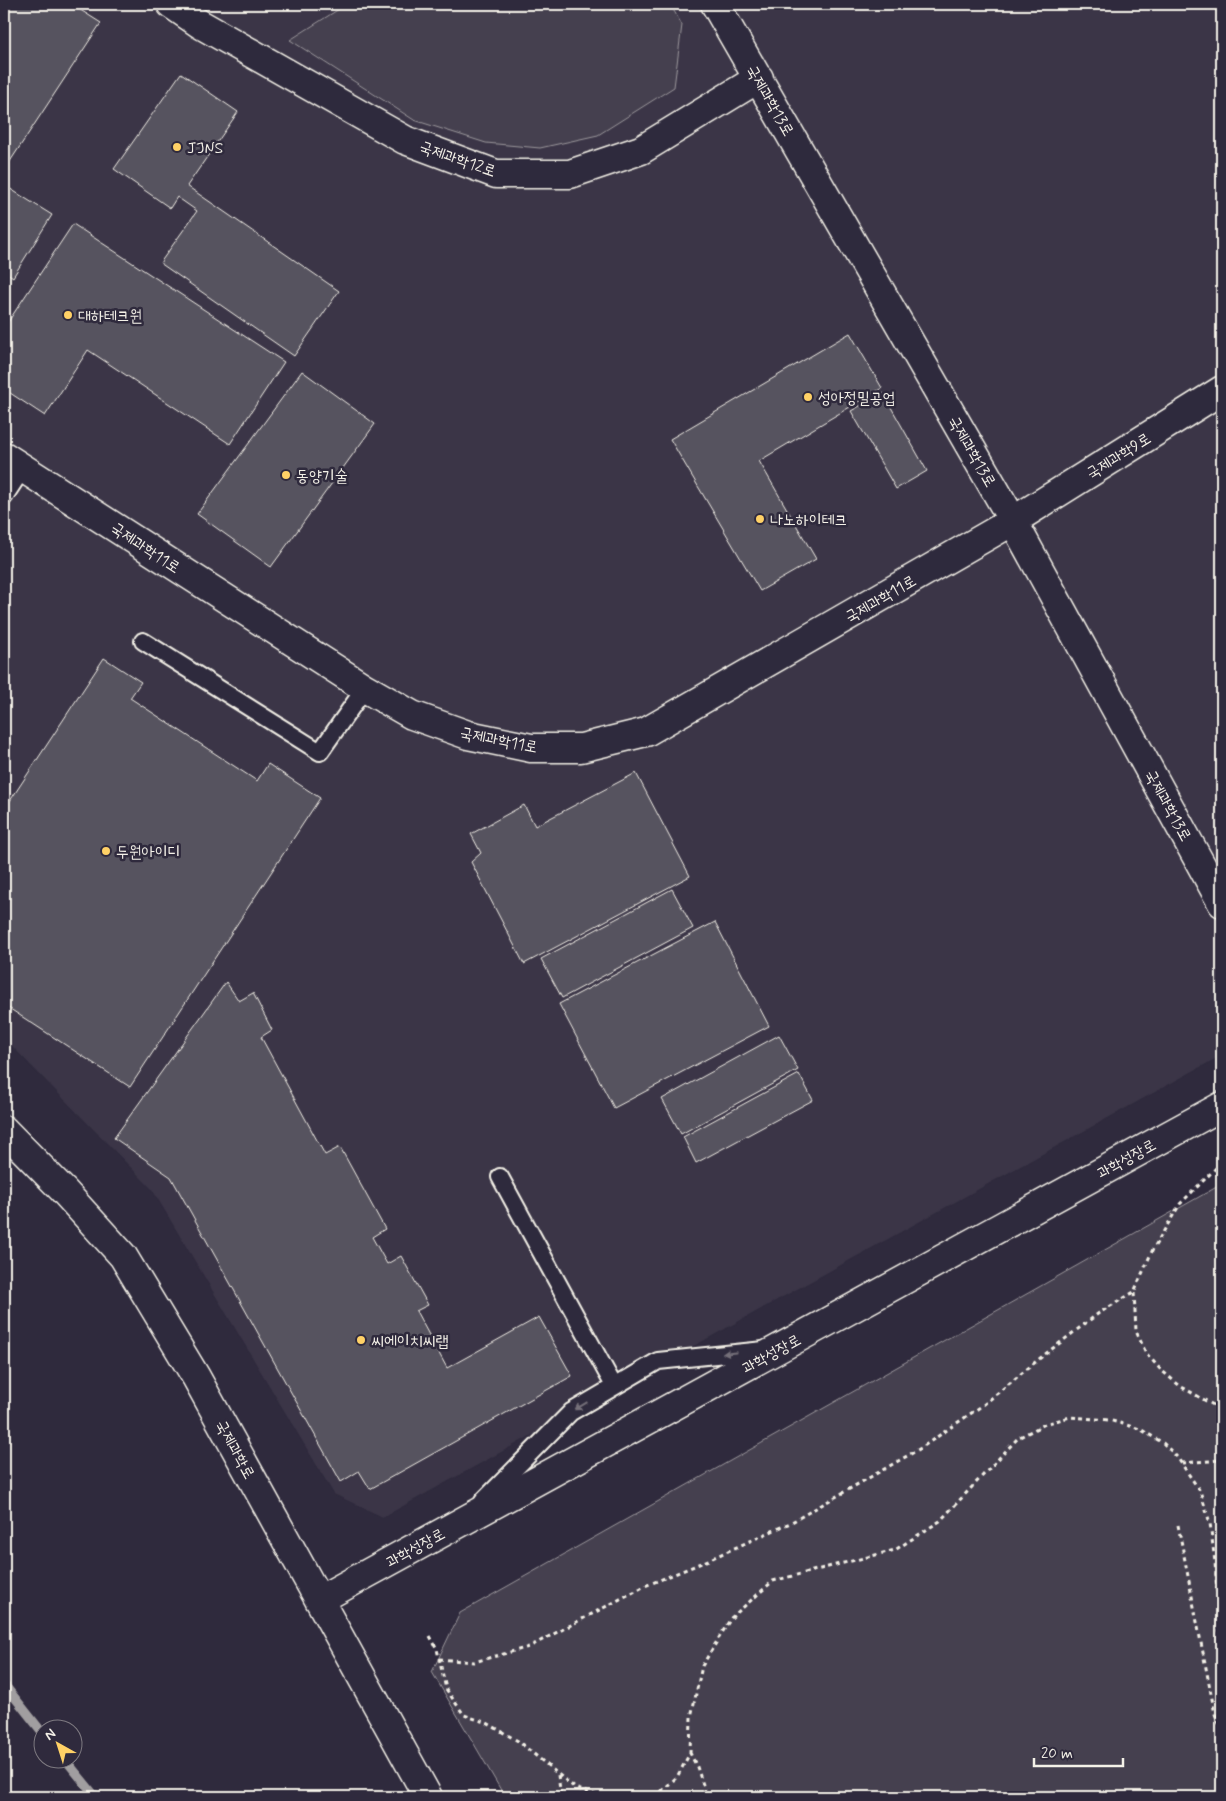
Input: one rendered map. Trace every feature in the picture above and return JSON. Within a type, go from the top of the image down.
[{"type":"street","name":"국제과학12로","points":[[171,4],[200,24],[405,140],[496,174],[570,174],[640,150],[759,78]]},
{"type":"street","name":"국제과학13로","points":[[715,4],[1013,521],[1222,903]]},
{"type":"street","name":"국제과학9로","points":[[1013,521],[1222,390]]},
{"type":"street","name":"국제과학11로","points":[[13,462],[365,688],[412,714],[468,735],[531,748],[580,748],[646,732],[1013,521]]},
{"type":"street","name":"과학성장로","points":[[319,1600],[1222,1106]]},
{"type":"street","name":"국제과학로","points":[[4,1130],[63,1190],[123,1256],[196,1377],[428,1797]]},
{"type":"lane","points":[[4,497],[13,462]]},
{"type":"lane","points":[[143,641],[320,752],[365,688]]},
{"type":"lane","points":[[500,1176],[614,1386]]},
{"type":"lane","points":[[466,1520],[571,1412],[658,1361],[779,1348]]},
{"type":"path","points":[[1222,1162],[1180,1204],[1154,1249],[1134,1292],[1136,1331],[1146,1353],[1161,1370],[1180,1386],[1222,1410]]},
{"type":"path","points":[[439,1659],[474,1662],[529,1647],[645,1586],[698,1565],[790,1523],[922,1448],[983,1405],[1099,1313],[1134,1292]]},
{"type":"path","points":[[655,1797],[677,1777],[690,1753],[691,1717],[702,1666],[731,1618],[773,1581],[895,1550],[940,1522],[1018,1438],[1045,1424],[1070,1417],[1109,1420],[1140,1429],[1163,1442],[1181,1463],[1200,1491],[1210,1523],[1215,1562],[1222,1663]]},
{"type":"path","points":[[1181,1463],[1222,1460]]},
{"type":"path","points":[[1178,1525],[1215,1714],[1222,1730]]},
{"type":"path","points":[[430,1636],[436,1649],[446,1689],[464,1715],[486,1723],[518,1741],[575,1788],[602,1797]]},
{"type":"path","points":[[690,1753],[707,1797]]},
{"type":"path","points":[[558,1774],[561,1797]]},
{"type":"shaded area","points":[[4,4],[1222,4],[1222,1055],[383,1517],[334,1494],[152,1189],[12,1046],[4,1041]]},
{"type":"shaded area","points":[[347,4],[670,4],[682,25],[674,87],[598,135],[540,148],[486,143],[414,120],[290,40]]},
{"type":"shaded area","points":[[1222,1184],[1222,1797],[505,1797],[432,1672],[460,1613]]},
{"type":"building","points":[[4,4],[71,4],[101,23],[9,163],[4,159]]},
{"type":"building","points":[[181,73],[238,112],[187,186],[339,291],[294,356],[160,263],[197,211],[177,197],[170,208],[114,169]]},
{"type":"building","points":[[4,185],[52,215],[13,277],[4,271]]},
{"type":"building","points":[[73,224],[284,362],[230,444],[88,350],[45,416],[4,389],[4,328]]},
{"type":"building","points":[[850,333],[882,388],[759,461],[816,559],[760,591],[670,439]]},
{"type":"building","points":[[302,371],[375,424],[271,567],[197,514]]},
{"type":"building","points":[[883,393],[927,471],[896,489],[851,411]]},
{"type":"building","points":[[104,658],[141,682],[130,698],[257,781],[268,764],[320,798],[130,1087],[4,1005],[4,810]]},
{"type":"building","points":[[636,773],[690,876],[524,964],[471,862],[481,853],[471,834],[524,805],[535,826]]},
{"type":"building","points":[[672,889],[693,928],[562,998],[541,959]]},
{"type":"building","points":[[715,922],[769,1026],[614,1108],[559,1004]]},
{"type":"building","points":[[226,982],[239,1001],[253,993],[272,1030],[261,1037],[325,1155],[340,1147],[385,1229],[372,1237],[387,1264],[401,1256],[428,1305],[416,1311],[447,1368],[539,1317],[572,1376],[370,1489],[359,1471],[341,1482],[171,1177],[114,1138]]},
{"type":"building","points":[[779,1035],[798,1070],[681,1134],[662,1099]]},
{"type":"building","points":[[799,1074],[813,1100],[696,1163],[683,1137]]},
{"type":"waterway","points":[[4,1684],[32,1719]]},
{"type":"waterway","points":[[72,1768],[96,1797]]},
{"type":"place","name":"JJNS","points":[[177,147]]},
{"type":"place","name":"대하테크원","points":[[68,315]]},
{"type":"place","name":"성아정밀공업","points":[[808,397]]},
{"type":"place","name":"동양기술","points":[[286,475]]},
{"type":"place","name":"나노하이테크","points":[[760,519]]},
{"type":"place","name":"두원아이디","points":[[106,851]]},
{"type":"place","name":"씨에이치씨랩","points":[[361,1340]]}]
